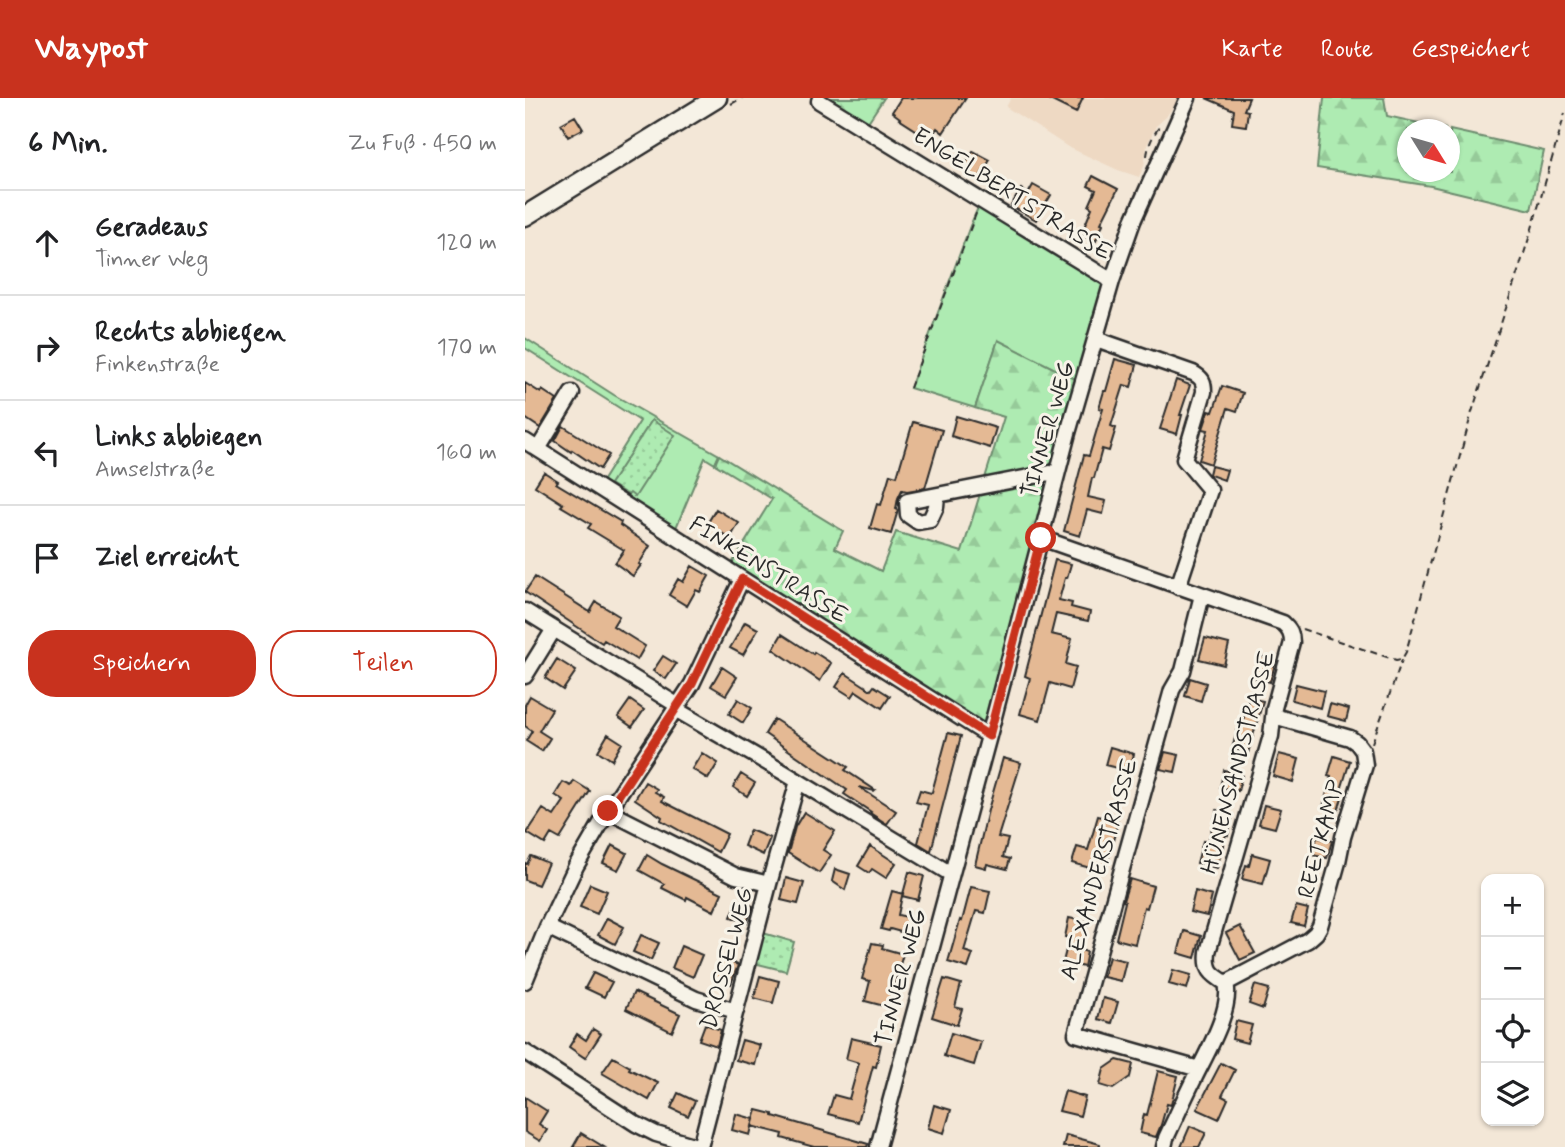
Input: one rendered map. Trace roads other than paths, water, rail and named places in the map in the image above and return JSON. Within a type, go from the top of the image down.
[{"type":"main road","points":[[525,216],[717,98]]},
{"type":"street","name":"TINNER WEG","points":[[879,1147],[1057,475],[1112,281],[1133,221],[1188,98]]},
{"type":"street","name":"ENGELBERTSTRASSE","points":[[820,100],[1112,281]]},
{"type":"street","points":[[1096,339],[1193,373],[1204,383],[1204,392],[1184,459],[1210,490],[1178,587]]},
{"type":"street","points":[[531,445],[572,393]]},
{"type":"street","name":"FINKENSTRASSE","points":[[531,445],[989,736]]},
{"type":"street","points":[[937,495],[1050,473],[1057,475]]},
{"type":"street","name":"HÜNENSANDSTRASSE","points":[[1041,538],[1283,624],[1292,635],[1274,708],[1271,736],[1208,952],[1209,970],[1226,983]]},
{"type":"street","points":[[525,981],[576,866],[608,811],[692,684],[742,579]]},
{"type":"street","name":"ALEXANDERSTRASSE","points":[[1199,1069],[1076,1034],[1172,690],[1183,671],[1202,595]]},
{"type":"street","points":[[525,611],[676,707],[951,874]]},
{"type":"street","points":[[525,676],[554,629]]},
{"type":"street","name":"REETKAMP","points":[[1226,983],[1308,940],[1316,933],[1365,765],[1363,751],[1350,738],[1274,716]]},
{"type":"street","name":"DROSSELWEG","points":[[700,1147],[768,884],[798,781]]},
{"type":"street","points":[[608,811],[736,876],[768,884]]},
{"type":"street","points":[[547,927],[696,999],[736,1011]]},
{"type":"street","points":[[1164,1147],[1219,1028],[1227,999],[1226,983]]},
{"type":"street","points":[[525,1052],[636,1124],[653,1140],[700,1147]]}]
